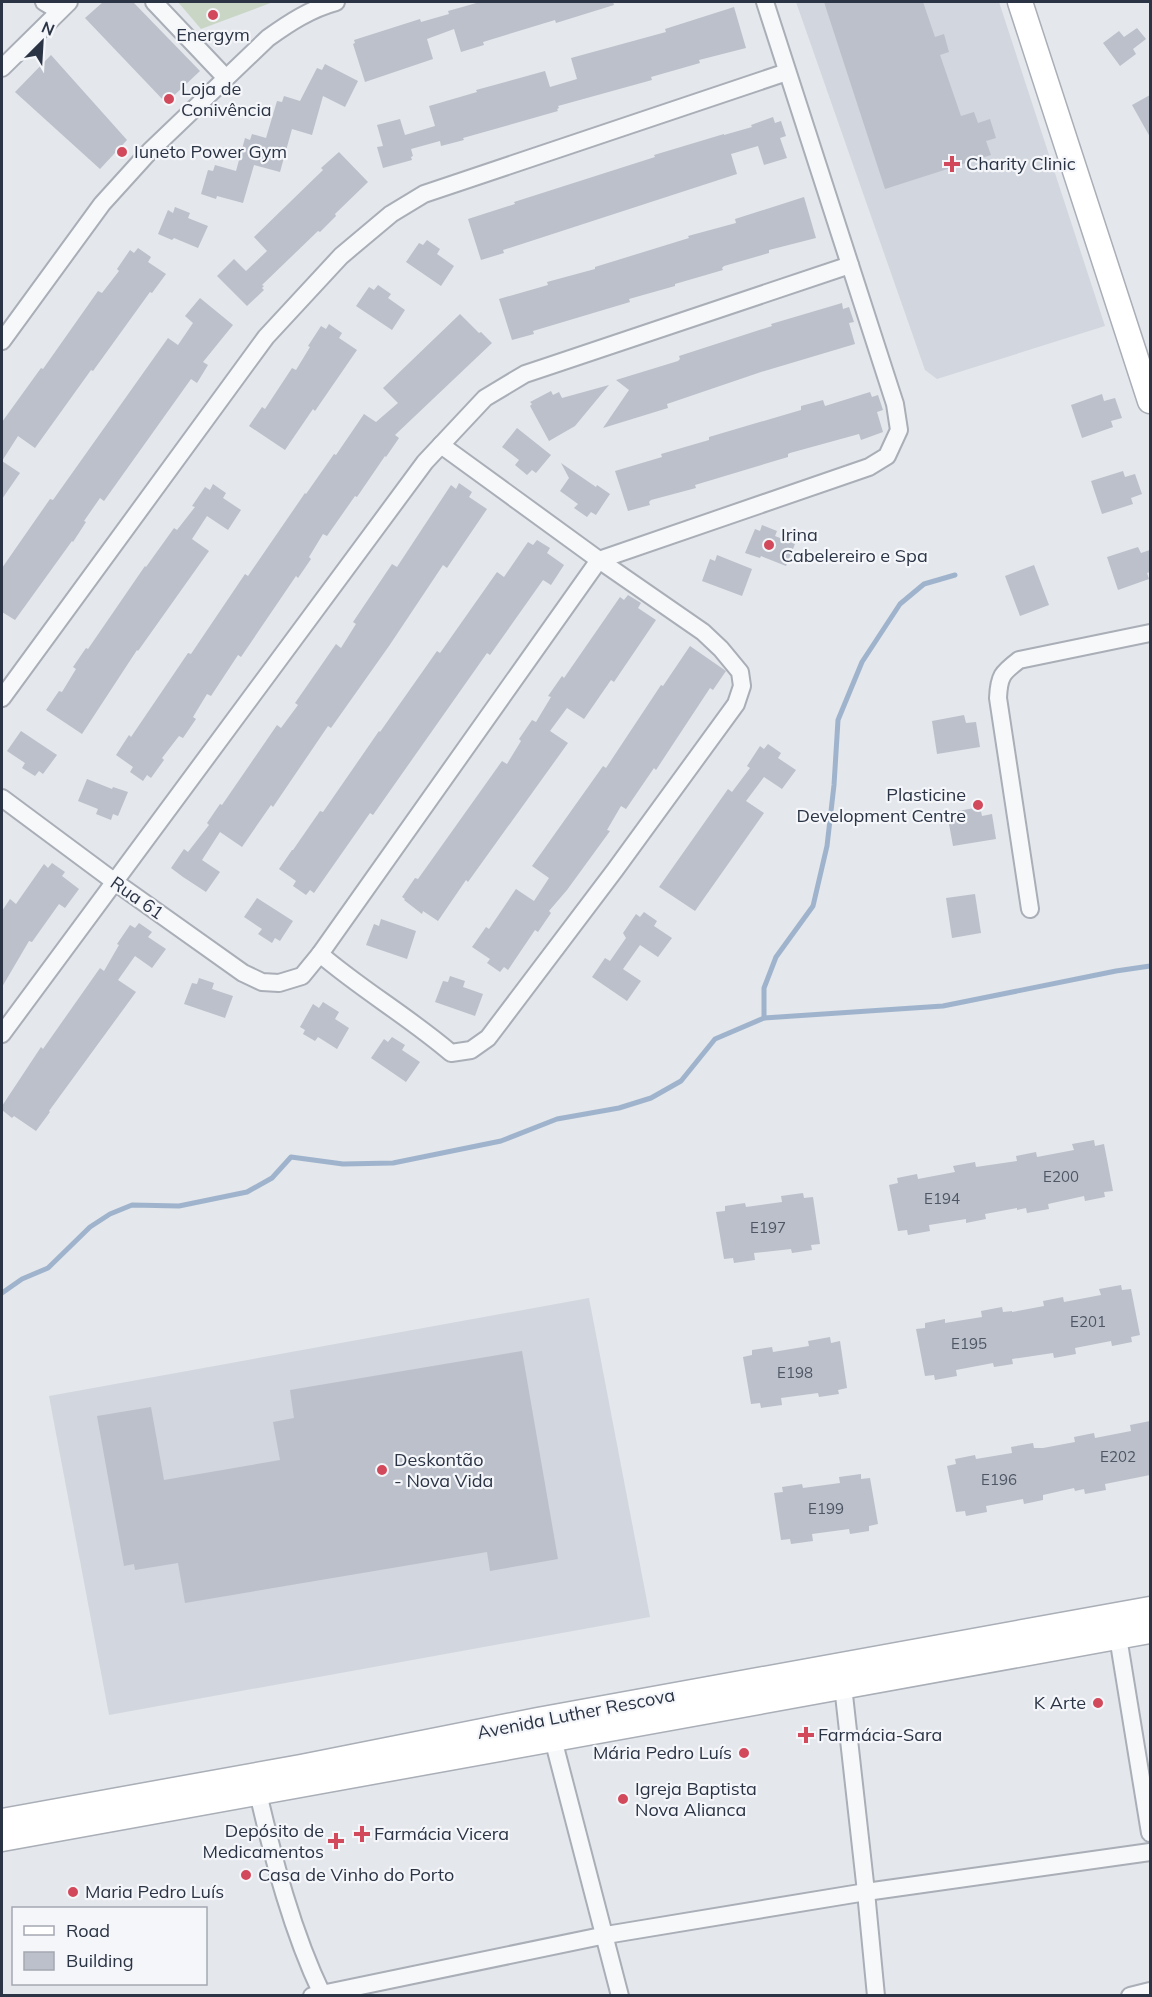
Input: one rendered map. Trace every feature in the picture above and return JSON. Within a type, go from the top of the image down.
[{"type":"main road","points":[[1020,2],[1150,400]]},
{"type":"main road","name":"Avenida Luther Rescova","points":[[2,1821],[301,1767],[561,1716],[1150,1610]]},
{"type":"main road","name":"Avenida Luther Rescova","points":[[2,1839],[1150,1631]]},
{"type":"street","points":[[44,2],[64,6]]},
{"type":"street","points":[[154,2],[226,78]]},
{"type":"street","points":[[2,341],[102,204],[150,152],[268,38],[311,11],[336,2]]},
{"type":"street","points":[[441,445],[599,560],[704,632],[740,672],[742,687],[736,704],[615,870],[488,1038],[471,1050],[451,1053],[424,1030],[390,1008],[320,954],[599,560],[869,467],[887,456],[899,430],[895,404],[765,2]]},
{"type":"street","points":[[2,68],[64,6]]},
{"type":"street","points":[[2,698],[266,337],[341,256],[391,214],[424,194],[787,72]]},
{"type":"street","points":[[2,1034],[418,471],[485,398],[525,374],[850,265]]},
{"type":"street","points":[[1030,909],[998,698],[999,681],[1004,671],[1019,660],[1150,633]]},
{"type":"street","name":"Rua 61","points":[[2,798],[243,973],[262,982],[279,983],[302,976],[320,954]]},
{"type":"street","points":[[1118,1637],[1150,1833]]},
{"type":"street","points":[[843,1686],[876,1995]]},
{"type":"street","points":[[553,1739],[620,1995]]},
{"type":"street","points":[[258,1793],[268,1837],[319,1995],[606,1935],[866,1892],[1150,1852]]},
{"type":"street","points":[[1130,1995],[1150,1991]]},
{"type":"shaded area","name":"Charity Clinic","points":[[796,2],[999,2],[1105,326],[937,379],[925,370]]},
{"type":"shaded area","points":[[589,1298],[650,1617],[109,1715],[49,1396]]},
{"type":"green space","name":"Energym","points":[[178,2],[273,2],[201,29]]},
{"type":"building","points":[[103,2],[133,2],[200,71],[166,103],[85,18]]},
{"type":"building","points":[[480,2],[613,2],[614,5],[483,42],[484,45],[461,52],[454,29],[427,39],[433,59],[365,82],[353,44],[354,40],[420,19],[421,22],[449,14],[448,11]]},
{"type":"building","points":[[824,2],[923,2],[935,37],[944,34],[949,52],[940,55],[961,116],[974,112],[978,123],[990,119],[996,138],[986,141],[991,155],[885,189]]},
{"type":"building","points":[[734,7],[746,48],[699,60],[700,63],[651,77],[652,80],[558,106],[558,111],[463,138],[464,140],[441,146],[440,141],[411,149],[412,160],[383,168],[377,147],[383,146],[377,125],[400,119],[405,135],[435,126],[429,106],[545,71],[550,87],[577,79],[571,58],[666,32],[665,29]]},
{"type":"building","points":[[1137,28],[1146,39],[1133,49],[1136,54],[1120,66],[1103,43],[1119,31],[1124,37]]},
{"type":"building","points":[[51,55],[127,140],[100,169],[15,92]]},
{"type":"building","points":[[325,64],[358,81],[345,107],[323,96],[312,135],[292,129],[280,172],[254,165],[243,203],[201,194],[208,170],[213,171],[215,165],[236,171],[245,138],[250,140],[252,134],[266,138],[277,101],[282,102],[284,96],[300,101],[317,68],[322,70]]},
{"type":"building","points":[[1150,95],[1150,137],[1132,105]]},
{"type":"building","points":[[773,117],[775,123],[781,121],[786,136],[780,138],[787,158],[764,165],[758,146],[731,154],[737,174],[503,250],[504,253],[481,260],[468,219],[655,157],[654,155],[752,127],[751,125]]},
{"type":"building","points":[[339,152],[368,182],[320,232],[318,231],[262,285],[264,290],[247,306],[217,276],[234,259],[246,271],[267,251],[254,237]]},
{"type":"building","points":[[804,197],[816,238],[769,250],[769,253],[724,266],[723,270],[629,299],[630,302],[533,331],[534,334],[512,340],[499,299],[689,238],[688,236],[736,223],[735,219]]},
{"type":"building","points":[[175,207],[190,213],[188,218],[208,226],[198,248],[158,234],[168,210],[173,213]]},
{"type":"building","points":[[427,240],[440,249],[437,254],[454,266],[441,286],[406,262],[419,243],[423,245]]},
{"type":"building","points":[[138,248],[151,257],[148,262],[166,274],[152,293],[150,292],[93,371],[91,370],[35,448],[18,436],[2,461],[2,422],[98,291],[102,293],[119,271],[117,269],[130,250],[134,253]]},
{"type":"building","points":[[378,285],[391,294],[388,298],[405,310],[392,330],[356,306],[369,287],[374,290]]},
{"type":"building","points":[[200,298],[233,325],[203,362],[208,365],[197,383],[191,379],[104,501],[100,498],[73,542],[15,620],[2,612],[2,568],[168,338],[178,345],[193,323],[185,316]]},
{"type":"building","points":[[842,303],[843,309],[849,307],[854,322],[849,323],[855,344],[761,372],[667,404],[668,408],[603,428],[629,390],[616,380],[678,361],[679,356],[772,326],[771,324]]},
{"type":"building","points":[[460,314],[492,343],[395,435],[399,438],[386,457],[327,536],[323,534],[309,557],[311,559],[298,578],[296,576],[241,657],[238,655],[211,696],[207,694],[193,717],[196,719],[183,738],[179,736],[162,758],[164,760],[151,778],[147,775],[143,781],[130,772],[133,767],[116,755],[129,735],[131,737],[188,653],[191,654],[245,574],[248,576],[305,493],[334,454],[336,455],[364,414],[376,422],[398,403],[383,388]]},
{"type":"building","points":[[329,324],[342,333],[339,338],[357,350],[285,450],[249,426],[262,407],[265,409],[292,368],[296,370],[321,326],[326,329]]},
{"type":"building","points":[[609,385],[575,426],[549,441],[530,402],[551,391],[553,395],[559,392],[562,398]]},
{"type":"building","points":[[870,392],[872,397],[878,395],[883,410],[877,412],[883,432],[861,440],[859,434],[790,453],[788,457],[695,485],[696,488],[651,500],[650,505],[628,511],[615,471],[709,440],[709,437],[801,410],[801,406],[823,400],[825,406]]},
{"type":"building","points":[[1102,394],[1104,401],[1115,398],[1122,418],[1111,421],[1113,427],[1082,438],[1071,405]]},
{"type":"building","points":[[517,428],[551,455],[536,473],[532,470],[527,475],[515,465],[519,460],[502,447]]},
{"type":"building","points":[[2,461],[20,473],[2,499]]},
{"type":"building","points":[[561,463],[610,494],[596,515],[591,512],[587,517],[574,508],[578,504],[560,491],[569,478]]},
{"type":"building","points":[[1123,471],[1125,477],[1135,474],[1142,494],[1131,498],[1133,504],[1102,514],[1091,481]]},
{"type":"building","points":[[459,483],[472,492],[469,497],[487,509],[447,568],[443,565],[331,728],[328,726],[273,807],[271,805],[242,847],[220,832],[202,860],[220,872],[206,892],[183,877],[171,868],[184,849],[188,852],[209,825],[207,823],[277,725],[281,728],[298,705],[295,703],[336,644],[341,648],[356,624],[353,622],[392,564],[397,567],[451,485],[456,489]]},
{"type":"building","points":[[213,484],[226,493],[223,498],[241,510],[228,530],[207,516],[192,539],[209,551],[137,650],[82,734],[46,710],[59,691],[62,692],[76,669],[73,667],[145,566],[174,528],[177,530],[195,507],[192,506],[205,487],[210,490]]},
{"type":"building","points":[[762,525],[777,531],[775,536],[795,544],[786,566],[761,556],[760,558],[745,553],[755,529],[760,531]]},
{"type":"building","points":[[537,540],[550,548],[547,553],[564,565],[551,585],[543,580],[490,655],[487,653],[373,815],[370,813],[314,893],[310,890],[306,895],[293,886],[296,881],[279,869],[320,811],[323,812],[437,651],[440,653],[497,572],[504,577],[528,542],[533,545]]},
{"type":"building","points":[[1138,547],[1141,553],[1150,550],[1150,572],[1147,573],[1149,579],[1118,590],[1107,557]]},
{"type":"building","points":[[717,555],[752,569],[742,596],[702,581],[710,559],[715,561]]},
{"type":"building","points":[[1034,565],[1049,605],[1020,616],[1005,576]]},
{"type":"building","points":[[628,595],[641,603],[638,608],[656,620],[614,682],[611,680],[584,719],[567,708],[550,731],[568,743],[438,921],[423,911],[422,914],[402,897],[415,878],[418,879],[502,761],[507,764],[521,741],[519,739],[532,720],[536,722],[551,697],[548,696],[562,676],[564,678],[620,597],[624,600]]},
{"type":"building","points":[[690,646],[726,671],[713,690],[710,688],[656,770],[654,768],[626,809],[621,806],[607,830],[610,831],[549,911],[551,913],[538,932],[535,930],[508,970],[504,967],[500,972],[487,963],[490,959],[472,947],[486,927],[489,929],[516,889],[534,901],[549,878],[532,866],[603,766],[606,768]]},
{"type":"building","points":[[964,715],[966,723],[976,722],[980,747],[937,754],[932,721]]},
{"type":"building","points":[[21,731],[57,755],[43,774],[39,771],[35,776],[22,768],[25,763],[7,751]]},
{"type":"building","points":[[768,744],[781,753],[778,758],[796,770],[782,789],[764,777],[746,801],[764,813],[695,911],[659,887],[728,789],[732,792],[750,768],[747,766],[760,746],[764,749]]},
{"type":"building","points":[[87,779],[112,789],[113,787],[128,792],[118,816],[113,814],[111,820],[96,814],[98,809],[78,801]]},
{"type":"building","points":[[980,807],[982,816],[992,814],[996,839],[953,846],[947,813]]},
{"type":"building","points":[[52,863],[65,872],[62,876],[79,889],[65,908],[59,904],[32,942],[29,941],[2,987],[2,911],[10,899],[16,904],[44,864],[48,868]]},
{"type":"building","points":[[975,894],[981,933],[952,938],[946,898]]},
{"type":"building","points":[[257,898],[293,921],[280,941],[275,938],[272,943],[258,934],[262,929],[244,917]]},
{"type":"building","points":[[644,912],[657,921],[654,926],[672,938],[658,957],[640,945],[623,969],[641,981],[627,1001],[592,977],[605,958],[610,961],[626,938],[623,933],[636,914],[640,917]]},
{"type":"building","points":[[381,919],[416,931],[407,959],[366,945],[374,924],[379,926]]},
{"type":"building","points":[[139,923],[152,932],[148,937],[166,949],[152,968],[135,956],[118,980],[136,992],[36,1131],[14,1116],[12,1118],[2,1110],[2,1106],[41,1047],[43,1049],[100,968],[104,971],[119,945],[117,944],[130,925],[135,928]]},
{"type":"building","points":[[450,976],[465,981],[463,987],[483,994],[475,1016],[435,1002],[443,981],[448,982]]},
{"type":"building","points":[[199,978],[214,983],[212,989],[233,996],[225,1018],[184,1004],[192,983],[197,984]]},
{"type":"building","points":[[323,1002],[339,1012],[335,1019],[349,1028],[337,1049],[318,1037],[315,1041],[303,1034],[305,1030],[300,1027],[313,1004],[319,1008]]},
{"type":"building","points":[[392,1037],[405,1045],[402,1050],[420,1062],[406,1082],[371,1058],[384,1039],[388,1042]]},
{"type":"building","points":[[1094,1140],[1095,1146],[1104,1144],[1113,1191],[1104,1192],[1105,1197],[1085,1201],[1084,1196],[1048,1204],[1049,1209],[1027,1213],[1026,1208],[1017,1210],[1017,1208],[985,1214],[986,1219],[966,1223],[966,1219],[929,1225],[930,1231],[908,1235],[907,1230],[898,1231],[889,1185],[898,1183],[897,1178],[917,1174],[918,1179],[955,1172],[953,1166],[975,1162],[976,1167],[1017,1161],[1016,1156],[1036,1152],[1037,1157],[1074,1150],[1072,1144]]},
{"type":"building","points":[[803,1193],[804,1198],[813,1197],[820,1244],[811,1245],[812,1250],[792,1253],[791,1249],[754,1253],[755,1260],[734,1263],[733,1258],[724,1259],[716,1212],[725,1211],[725,1206],[745,1203],[746,1207],[782,1202],[781,1196]]},
{"type":"building","points":[[1121,1285],[1122,1290],[1131,1289],[1140,1335],[1131,1337],[1132,1342],[1112,1346],[1111,1341],[1075,1348],[1076,1354],[1054,1358],[1053,1353],[1012,1359],[1013,1364],[994,1367],[993,1363],[956,1370],[957,1376],[935,1380],[934,1375],[925,1376],[916,1329],[925,1328],[925,1323],[945,1319],[945,1323],[982,1317],[981,1311],[1002,1307],[1003,1312],[1012,1312],[1044,1306],[1043,1301],[1063,1297],[1064,1302],[1101,1295],[1099,1289]]},
{"type":"building","points":[[830,1337],[831,1343],[840,1341],[847,1388],[838,1390],[839,1394],[819,1397],[818,1393],[781,1398],[782,1405],[761,1408],[760,1403],[751,1404],[743,1357],[752,1355],[752,1350],[772,1347],[773,1352],[809,1346],[808,1341]]},
{"type":"building","name":"Deskontão - Nova Vida","points":[[522,1351],[558,1559],[490,1571],[487,1552],[185,1603],[178,1563],[135,1570],[134,1564],[124,1566],[97,1416],[151,1407],[164,1480],[280,1460],[273,1422],[294,1418],[290,1390]]},
{"type":"building","points":[[1150,1421],[1150,1475],[1105,1484],[1106,1490],[1085,1494],[1084,1489],[1075,1491],[1074,1488],[1043,1495],[1043,1500],[1024,1504],[1023,1499],[986,1506],[987,1512],[966,1516],[965,1511],[956,1512],[947,1466],[956,1464],[955,1459],[975,1455],[976,1459],[1012,1453],[1011,1447],[1033,1443],[1034,1448],[1043,1448],[1075,1442],[1074,1437],[1094,1433],[1095,1438],[1131,1431],[1130,1425]]},
{"type":"building","points":[[861,1474],[861,1479],[870,1478],[878,1524],[869,1526],[869,1531],[850,1534],[849,1529],[812,1534],[813,1541],[791,1544],[790,1539],[781,1540],[774,1493],[783,1492],[782,1487],[802,1484],[803,1488],[840,1483],[839,1477]]},
{"type":"waterway","points":[[764,1018],[764,988],[776,957],[813,906],[827,846],[838,720],[862,662],[900,604],[924,584],[955,575]]},
{"type":"waterway","points":[[2,1293],[22,1279],[48,1268],[90,1227],[110,1214],[132,1205],[179,1206],[247,1192],[272,1178],[291,1157],[343,1164],[393,1163],[501,1141],[557,1119],[619,1108],[651,1098],[681,1081],[715,1039],[764,1018],[943,1006],[1150,966]]},
{"type":"place","name":"Energym","points":[[213,15]]},
{"type":"place","name":"Loja de Conivência","points":[[169,99]]},
{"type":"place","name":"Iuneto Power Gym","points":[[122,152]]},
{"type":"place","name":"Charity Clinic","points":[[952,164]]},
{"type":"place","name":"Irina Cabelereiro e Spa","points":[[769,545]]},
{"type":"place","name":"Plasticine Development Centre","points":[[978,805]]},
{"type":"place","name":"Deskontão - Nova Vida","points":[[382,1470]]},
{"type":"place","name":"K Arte","points":[[1098,1703]]},
{"type":"place","name":"Farmácia-Sara","points":[[806,1735]]},
{"type":"place","name":"Mária Pedro Luís","points":[[744,1753]]},
{"type":"place","name":"Igreja Baptista Nova Alianca","points":[[623,1799]]},
{"type":"place","name":"Farmácia Vicera","points":[[362,1834]]},
{"type":"place","name":"Depósito de Medicamentos","points":[[336,1841]]},
{"type":"place","name":"Casa de Vinho do Porto","points":[[246,1875]]},
{"type":"place","name":"Maria Pedro Luís","points":[[73,1892]]}]
